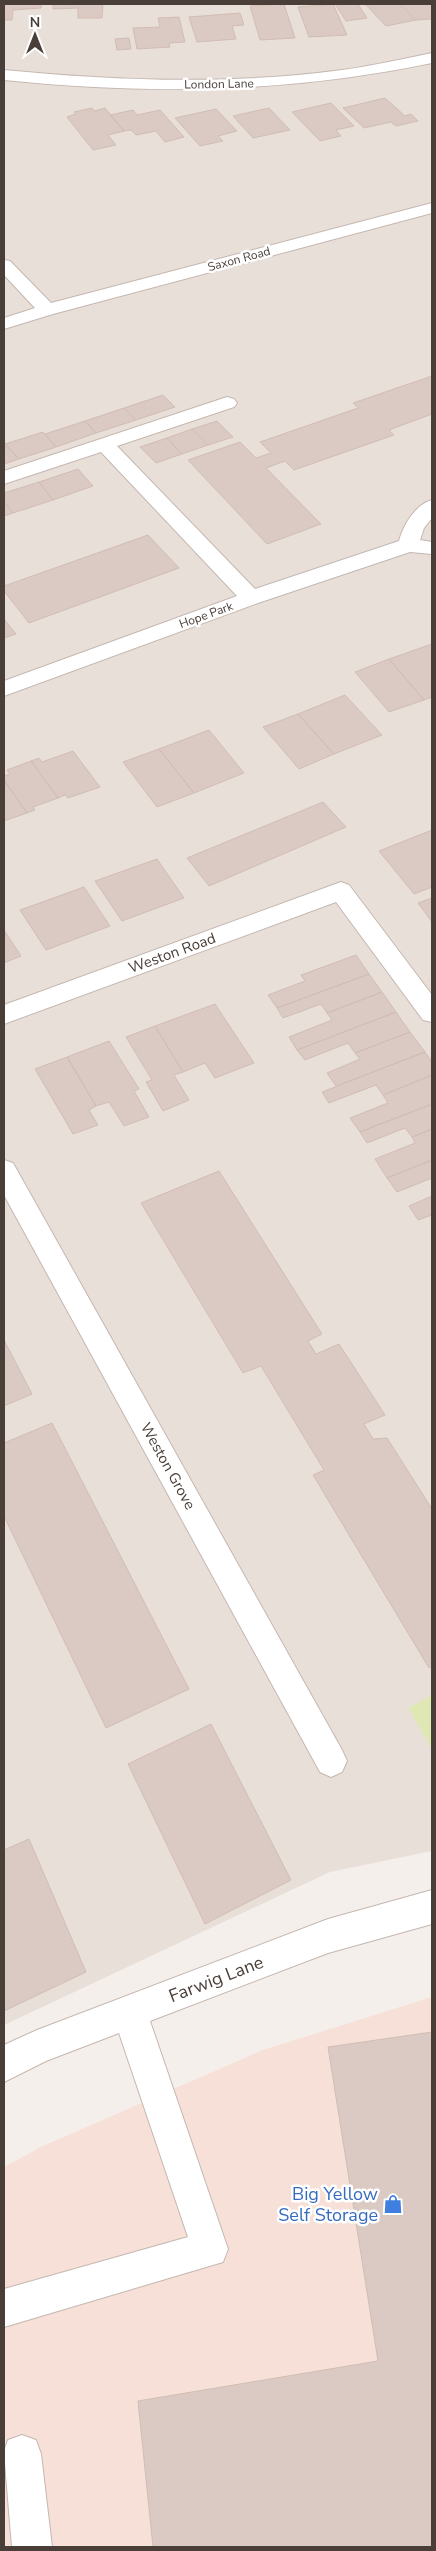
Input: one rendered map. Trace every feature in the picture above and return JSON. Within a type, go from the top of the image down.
[{"type":"street","name":"London Lane","points":[[4,75],[61,81],[145,85],[254,84],[344,75],[432,58]]},
{"type":"street","name":"Saxon Road","points":[[4,324],[47,310],[432,208]]},
{"type":"street","points":[[4,265],[47,310]]},
{"type":"street","points":[[4,478],[227,403]]},
{"type":"street","points":[[105,445],[251,598]]},
{"type":"street","points":[[409,545],[410,535],[419,519],[432,506]]},
{"type":"street","name":"Hope Park","points":[[4,689],[251,598],[409,545],[432,548]]},
{"type":"street","name":"Weston Road","points":[[4,1016],[341,891],[432,1013]]},
{"type":"street","name":"Weston Grove","points":[[4,1171],[331,1761]]},
{"type":"street","name":"Farwig Lane","points":[[4,2064],[37,2047],[328,1936],[432,1907]]},
{"type":"street","points":[[4,2308],[210,2249],[129,2012]]},
{"type":"street","points":[[22,2454],[32,2547]]},
{"type":"shaded area","points":[[4,4],[432,4],[432,1851],[330,1872],[4,2025]]},
{"type":"shaded area","points":[[432,1997],[432,2547],[4,2547],[4,2167],[41,2147],[263,2050]]},
{"type":"green space","points":[[432,1695],[432,1749],[408,1708]]},
{"type":"building","points":[[4,4],[41,4],[41,8],[13,10],[12,20],[4,20]]},
{"type":"building","points":[[53,4],[103,4],[102,18],[78,18],[78,8],[53,9]]},
{"type":"building","points":[[284,4],[295,38],[260,40],[250,6]]},
{"type":"building","points":[[333,4],[347,35],[309,37],[298,7]]},
{"type":"building","points":[[335,4],[358,4],[367,18],[346,21]]},
{"type":"building","points":[[365,4],[400,4],[416,20],[386,26]]},
{"type":"building","points":[[400,4],[432,4],[432,19],[416,20]]},
{"type":"building","points":[[240,13],[244,25],[232,26],[236,39],[197,42],[189,17]]},
{"type":"building","points":[[179,17],[185,42],[169,43],[170,47],[137,49],[133,28],[160,27],[158,18]]},
{"type":"building","points":[[129,38],[131,49],[117,50],[115,39]]},
{"type":"building","points":[[385,98],[405,116],[411,114],[418,121],[396,126],[391,122],[364,128],[343,108]]},
{"type":"building","points":[[331,103],[354,126],[336,130],[341,136],[320,141],[292,112]]},
{"type":"building","points":[[92,108],[94,111],[105,108],[124,131],[108,135],[116,145],[93,150],[67,117],[76,114],[74,112]]},
{"type":"building","points":[[269,108],[290,130],[253,138],[233,116]]},
{"type":"building","points":[[216,109],[237,131],[218,136],[223,141],[200,146],[175,118]]},
{"type":"building","points":[[133,110],[137,115],[160,110],[184,137],[165,142],[156,131],[136,135],[131,130],[124,131],[110,115]]},
{"type":"building","points":[[432,376],[432,414],[389,430],[394,435],[294,470],[285,461],[266,468],[321,524],[267,544],[188,460],[240,442],[256,458],[271,453],[260,442],[358,408],[353,403]]},
{"type":"building","points":[[163,395],[175,407],[136,420],[124,408]]},
{"type":"building","points":[[124,408],[136,420],[96,433],[85,421]]},
{"type":"building","points":[[85,421],[96,433],[56,447],[45,434]]},
{"type":"building","points":[[217,421],[233,437],[208,445],[192,429]]},
{"type":"building","points":[[192,429],[208,445],[182,454],[167,438]]},
{"type":"building","points":[[43,432],[56,447],[19,459],[5,444]]},
{"type":"building","points":[[167,438],[182,454],[156,463],[140,447]]},
{"type":"building","points":[[5,444],[19,459],[4,464]]},
{"type":"building","points":[[78,469],[93,486],[53,500],[39,482]]},
{"type":"building","points":[[39,482],[53,500],[13,513],[4,502],[4,493]]},
{"type":"building","points":[[4,502],[13,513],[4,516]]},
{"type":"building","points":[[148,535],[179,568],[29,623],[4,591],[4,586]]},
{"type":"building","points":[[4,619],[16,634],[4,638]]},
{"type":"building","points":[[432,644],[432,697],[424,700],[389,659]]},
{"type":"building","points":[[389,659],[424,700],[389,712],[355,672]]},
{"type":"building","points":[[345,695],[382,735],[334,754],[298,714]]},
{"type":"building","points":[[298,714],[334,754],[299,769],[263,727]]},
{"type":"building","points":[[209,730],[244,773],[194,793],[159,749]]},
{"type":"building","points":[[159,749],[194,793],[157,807],[123,762]]},
{"type":"building","points":[[73,751],[100,787],[68,798],[65,795],[58,798],[31,761],[39,758],[42,762]]},
{"type":"building","points":[[31,761],[58,798],[33,807],[35,810],[27,813],[4,780],[4,776],[10,774],[7,770]]},
{"type":"building","points":[[4,780],[27,813],[4,821]]},
{"type":"building","points":[[323,802],[346,827],[209,886],[187,858]]},
{"type":"building","points":[[432,830],[432,887],[414,894],[379,851]]},
{"type":"building","points":[[157,859],[184,898],[122,921],[95,881]]},
{"type":"building","points":[[84,887],[110,926],[46,950],[20,910]]},
{"type":"building","points":[[432,898],[432,922],[418,903]]},
{"type":"building","points":[[4,930],[21,956],[4,963]]},
{"type":"building","points":[[356,955],[369,974],[277,1008],[268,995],[305,981],[301,975]]},
{"type":"building","points":[[369,974],[382,992],[327,1013],[321,1004],[283,1018],[277,1008]]},
{"type":"building","points":[[382,992],[396,1012],[297,1050],[289,1037],[332,1020],[327,1013]]},
{"type":"building","points":[[215,1004],[254,1063],[215,1078],[205,1063],[183,1072],[155,1026]]},
{"type":"building","points":[[396,1012],[410,1032],[355,1053],[348,1043],[305,1060],[297,1050]]},
{"type":"building","points":[[155,1026],[183,1072],[174,1075],[189,1100],[163,1111],[146,1082],[152,1080],[126,1037]]},
{"type":"building","points":[[410,1032],[425,1052],[336,1086],[327,1073],[360,1059],[355,1053]]},
{"type":"building","points":[[109,1041],[139,1089],[134,1091],[149,1117],[124,1126],[109,1102],[96,1106],[67,1057]]},
{"type":"building","points":[[425,1052],[432,1062],[432,1075],[383,1095],[376,1085],[329,1103],[322,1092]]},
{"type":"building","points":[[67,1057],[96,1106],[89,1110],[98,1125],[73,1134],[35,1069]]},
{"type":"building","points":[[432,1075],[432,1104],[360,1132],[350,1118],[388,1103],[383,1095]]},
{"type":"building","points":[[432,1104],[432,1129],[412,1137],[405,1128],[367,1143],[360,1132]]},
{"type":"building","points":[[432,1129],[432,1160],[387,1178],[375,1159],[415,1143],[412,1137]]},
{"type":"building","points":[[432,1160],[432,1178],[397,1192],[387,1178]]},
{"type":"building","points":[[219,1171],[322,1334],[308,1341],[316,1354],[339,1344],[385,1415],[364,1424],[373,1439],[387,1438],[432,1509],[432,1666],[429,1668],[313,1475],[324,1470],[261,1366],[243,1373],[141,1203]]},
{"type":"building","points":[[432,1196],[432,1215],[418,1220],[409,1206]]},
{"type":"building","points":[[4,1340],[32,1394],[4,1406]]},
{"type":"building","points":[[52,1423],[189,1689],[106,1728],[4,1516],[4,1443]]},
{"type":"building","points":[[211,1724],[291,1880],[205,1924],[128,1764]]},
{"type":"building","points":[[29,1839],[86,1972],[4,2011],[4,1850]]},
{"type":"building","name":"Big Yellow Self Storage","points":[[432,2032],[432,2547],[153,2547],[138,2401],[378,2361],[328,2047]]},
{"type":"place","name":"Big Yellow Self Storage","points":[[393,2204]]}]
